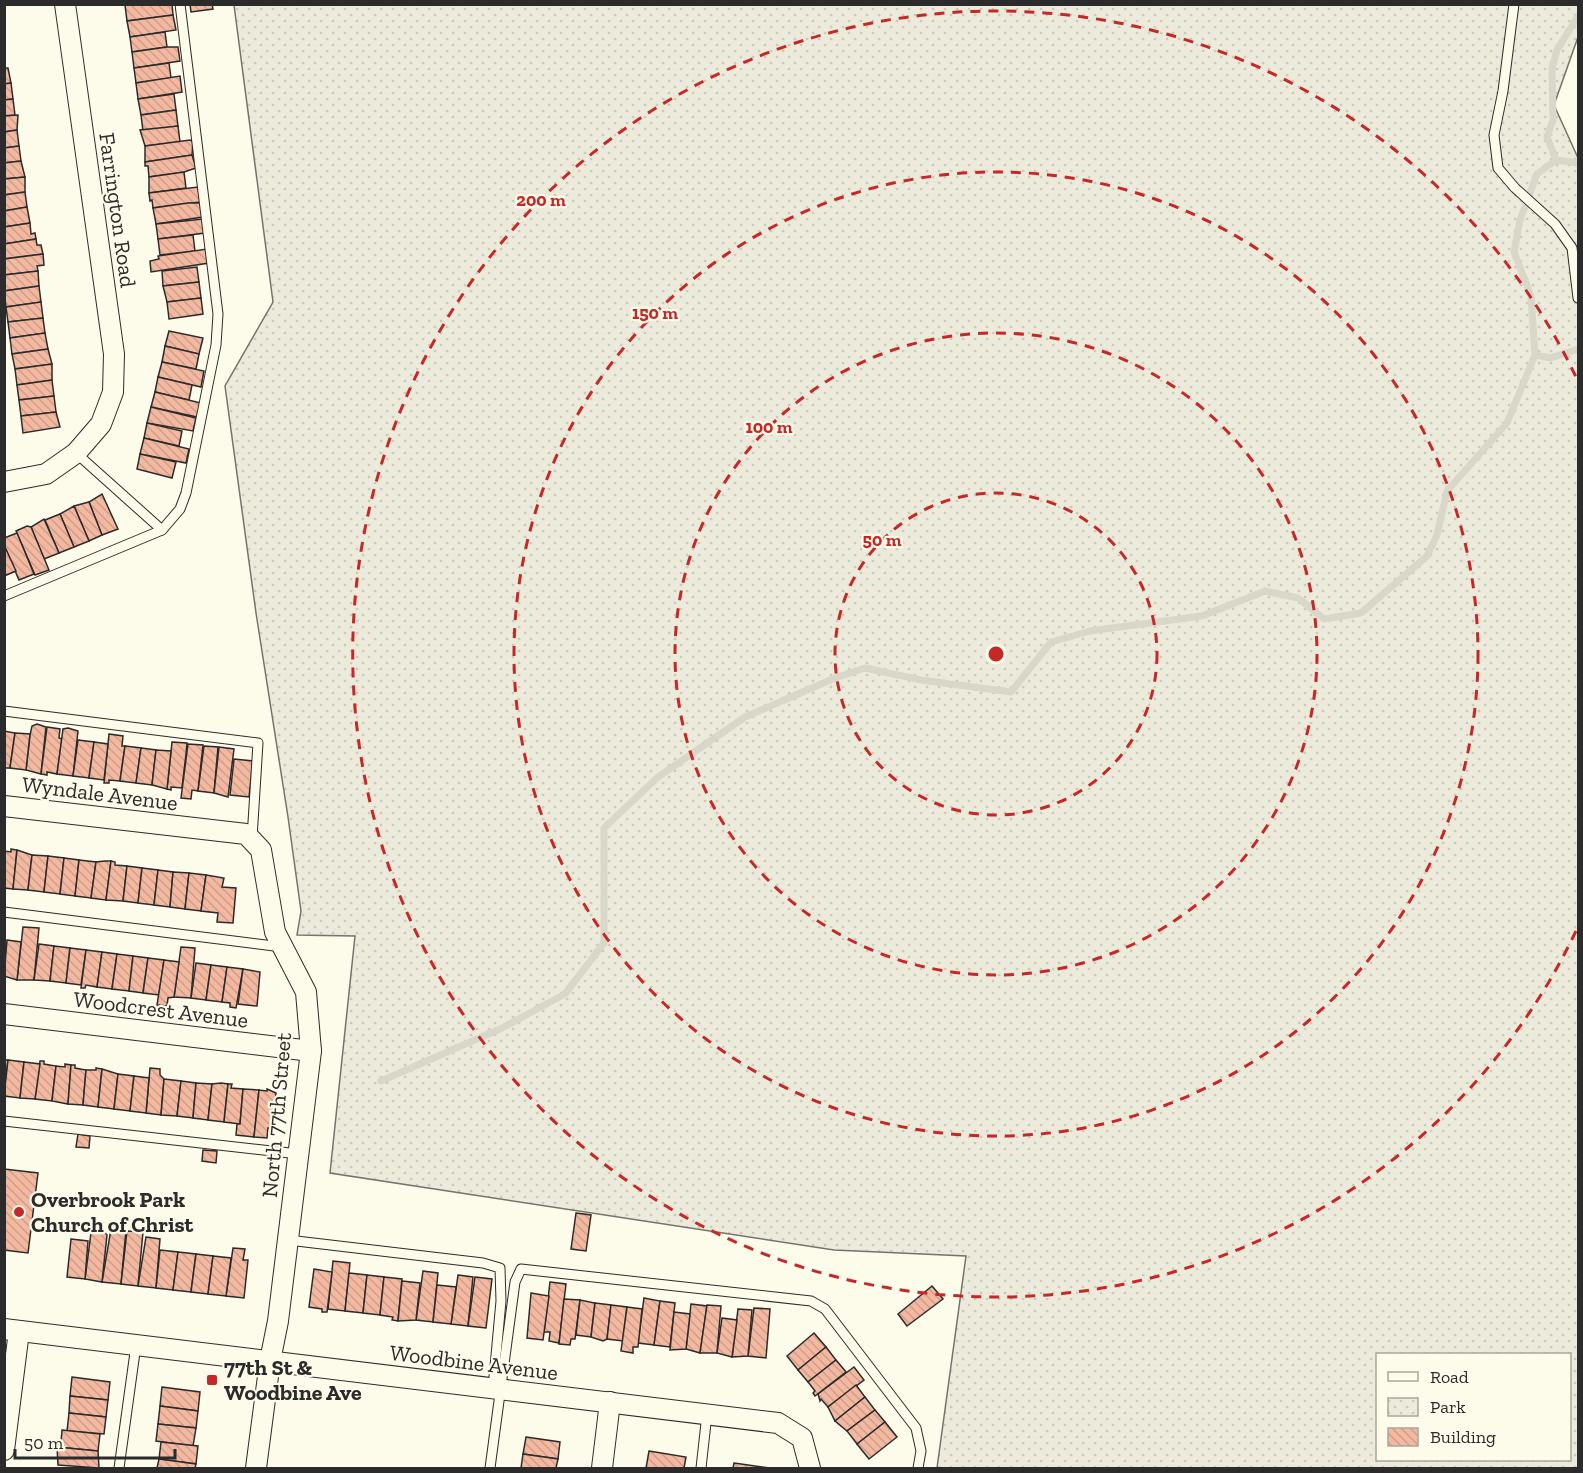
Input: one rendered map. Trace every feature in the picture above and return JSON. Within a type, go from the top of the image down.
[{"type":"street","name":"Farrington Road","points":[[6,479],[46,474],[76,453],[103,420],[113,392],[114,354],[65,4]]},
{"type":"street","name":"Wyndale Avenue","points":[[4,806],[246,834],[252,840]]},
{"type":"street","name":"North 77th Street","points":[[252,840],[261,850],[275,932],[306,992],[311,1052],[278,1321],[270,1361],[256,1468]]},
{"type":"street","name":"Woodcrest Avenue","points":[[4,1014],[311,1052]]},
{"type":"street","name":"Woodbine Avenue","points":[[12,1330],[778,1423],[802,1438],[809,1465]]},
{"type":"street","points":[[4,1450],[12,1330]]},
{"type":"street","points":[[602,1468],[610,1402]]},
{"type":"lane","points":[[4,596],[162,530],[180,509],[186,493],[216,345],[218,314],[180,4]]},
{"type":"lane","points":[[1514,4],[1503,91],[1494,135],[1498,168],[1515,188],[1555,224],[1572,248],[1578,298]]},
{"type":"lane","points":[[76,453],[162,530]]},
{"type":"lane","points":[[4,711],[258,742],[252,840]]},
{"type":"lane","points":[[4,912],[282,946]]},
{"type":"lane","points":[[4,1121],[299,1154]]},
{"type":"lane","points":[[288,1240],[483,1263],[500,1268],[501,1301],[490,1468]]},
{"type":"lane","points":[[496,1388],[515,1282],[521,1269],[811,1301],[825,1309],[916,1428],[921,1451],[918,1468]]},
{"type":"lane","points":[[119,1468],[136,1345]]},
{"type":"lane","points":[[701,1468],[707,1413]]},
{"type":"green space","points":[[234,5],[1578,5],[1578,37],[1554,105],[1578,158],[1578,1468],[937,1468],[966,1256],[834,1250],[330,1173],[355,936],[297,935],[301,911],[256,613],[225,386],[273,302]]},
{"type":"building","points":[[172,4],[173,15],[127,21],[125,5]]},
{"type":"building","points":[[190,4],[212,4],[213,9],[191,12]]},
{"type":"building","points":[[173,15],[176,30],[130,37],[127,21]]},
{"type":"building","points":[[165,32],[167,47],[132,52],[130,37]]},
{"type":"building","points":[[178,47],[180,61],[134,68],[132,52]]},
{"type":"building","points":[[169,63],[171,78],[136,83],[134,68]]},
{"type":"building","points":[[4,68],[8,68],[11,83],[4,84]]},
{"type":"building","points":[[180,76],[182,92],[138,99],[136,83]]},
{"type":"building","points":[[11,83],[13,99],[4,100],[4,84]]},
{"type":"building","points":[[174,94],[176,110],[141,115],[138,99]]},
{"type":"building","points":[[13,99],[15,115],[4,116],[4,100]]},
{"type":"building","points":[[176,110],[178,126],[143,131],[141,115]]},
{"type":"building","points":[[18,115],[17,130],[4,132],[4,116]]},
{"type":"building","points":[[178,126],[180,142],[145,146],[140,130]]},
{"type":"building","points":[[17,130],[19,146],[4,148],[4,132]]},
{"type":"building","points":[[190,140],[193,142],[192,155],[145,162],[145,146]]},
{"type":"building","points":[[19,146],[21,161],[4,163],[4,148]]},
{"type":"building","points":[[192,155],[196,168],[149,177],[148,166],[145,166],[145,162]]},
{"type":"building","points":[[21,161],[25,177],[4,179],[4,163]]},
{"type":"building","points":[[184,172],[186,188],[149,193],[149,177]]},
{"type":"building","points":[[25,177],[25,192],[4,195],[4,179]]},
{"type":"building","points":[[198,187],[200,202],[153,208],[152,200],[150,201],[149,193]]},
{"type":"building","points":[[25,192],[27,207],[4,211],[4,195]]},
{"type":"building","points":[[201,203],[203,217],[156,224],[153,208]]},
{"type":"building","points":[[27,207],[30,223],[4,227],[4,211]]},
{"type":"building","points":[[203,219],[205,233],[158,239],[156,224]]},
{"type":"building","points":[[30,223],[31,234],[35,233],[36,239],[4,244],[4,227]]},
{"type":"building","points":[[193,235],[195,251],[160,255],[158,239]]},
{"type":"building","points":[[36,239],[37,245],[41,245],[43,254],[4,259],[4,244]]},
{"type":"building","points":[[207,249],[209,263],[151,272],[150,261],[159,259],[158,256]]},
{"type":"building","points":[[43,254],[44,265],[37,266],[38,271],[4,275],[4,259]]},
{"type":"building","points":[[197,267],[199,282],[163,286],[162,271]]},
{"type":"building","points":[[38,271],[39,286],[4,291],[4,275]]},
{"type":"building","points":[[199,282],[201,298],[167,302],[163,286]]},
{"type":"building","points":[[39,286],[41,302],[6,307],[4,291]]},
{"type":"building","points":[[201,298],[203,314],[169,319],[167,302]]},
{"type":"building","points":[[41,302],[43,318],[8,322],[6,307]]},
{"type":"building","points":[[43,318],[45,333],[10,338],[8,322]]},
{"type":"building","points":[[169,331],[203,338],[199,354],[165,346]]},
{"type":"building","points":[[45,333],[48,349],[12,354],[10,338]]},
{"type":"building","points":[[165,346],[199,354],[196,369],[162,362]]},
{"type":"building","points":[[48,349],[52,364],[15,369],[12,354]]},
{"type":"building","points":[[162,362],[204,371],[201,387],[158,377]]},
{"type":"building","points":[[52,364],[52,380],[17,385],[15,369]]},
{"type":"building","points":[[158,377],[192,385],[189,400],[155,392]]},
{"type":"building","points":[[52,380],[54,396],[19,400],[17,385]]},
{"type":"building","points":[[155,392],[201,403],[197,417],[151,407]]},
{"type":"building","points":[[54,396],[56,412],[21,416],[19,400]]},
{"type":"building","points":[[151,407],[196,418],[193,431],[147,423]]},
{"type":"building","points":[[56,412],[60,427],[23,433],[21,416]]},
{"type":"building","points":[[147,423],[182,431],[179,446],[144,438]]},
{"type":"building","points":[[144,438],[189,449],[186,463],[140,454]]},
{"type":"building","points":[[140,454],[176,462],[172,478],[137,469]]},
{"type":"building","points":[[102,494],[118,529],[102,535],[89,502]]},
{"type":"building","points":[[89,502],[102,535],[89,541],[74,506]]},
{"type":"building","points":[[74,506],[89,541],[74,547],[60,514]]},
{"type":"building","points":[[60,514],[74,547],[59,553],[45,520]]},
{"type":"building","points":[[44,519],[59,553],[44,559],[31,527]]},
{"type":"building","points":[[27,526],[31,527],[49,570],[35,575],[16,531]]},
{"type":"building","points":[[17,533],[34,574],[19,580],[4,545],[4,538]]},
{"type":"building","points":[[4,545],[16,571],[4,576]]},
{"type":"building","points":[[37,724],[46,727],[41,774],[26,770],[32,726]]},
{"type":"building","points":[[47,727],[60,729],[59,738],[62,739],[57,774],[47,772],[47,775],[41,774]]},
{"type":"building","points":[[63,729],[78,731],[73,776],[57,774]]},
{"type":"building","points":[[4,731],[15,733],[10,768],[4,768]]},
{"type":"building","points":[[15,733],[30,734],[26,770],[10,768]]},
{"type":"building","points":[[109,734],[123,736],[122,746],[125,746],[120,781],[109,780],[109,783],[104,783]]},
{"type":"building","points":[[78,740],[94,742],[89,778],[73,776]]},
{"type":"building","points":[[94,742],[108,744],[104,780],[89,778]]},
{"type":"building","points":[[172,742],[187,743],[182,788],[171,787],[171,790],[167,789]]},
{"type":"building","points":[[188,744],[203,745],[198,791],[192,790],[191,799],[181,798]]},
{"type":"building","points":[[125,746],[141,748],[136,783],[120,781]]},
{"type":"building","points":[[204,746],[218,747],[214,793],[198,791]]},
{"type":"building","points":[[219,747],[234,749],[228,797],[214,793]]},
{"type":"building","points":[[141,748],[156,750],[152,785],[136,783]]},
{"type":"building","points":[[156,750],[171,751],[167,789],[152,785]]},
{"type":"building","points":[[234,759],[253,761],[249,797],[230,795]]},
{"type":"building","points":[[11,849],[17,850],[13,889],[4,888],[4,851],[11,852]]},
{"type":"building","points":[[17,850],[32,855],[28,890],[13,889]]},
{"type":"building","points":[[32,855],[48,856],[44,892],[28,890]]},
{"type":"building","points":[[48,856],[64,858],[60,894],[44,892]]},
{"type":"building","points":[[64,858],[79,860],[75,896],[60,894]]},
{"type":"building","points":[[79,860],[96,862],[91,898],[75,896]]},
{"type":"building","points":[[111,861],[106,900],[91,898],[96,862]]},
{"type":"building","points":[[111,861],[115,862],[115,865],[127,866],[123,901],[106,900]]},
{"type":"building","points":[[127,866],[142,868],[138,903],[123,901]]},
{"type":"building","points":[[142,868],[158,870],[154,905],[138,903]]},
{"type":"building","points":[[158,870],[173,872],[170,907],[154,905]]},
{"type":"building","points":[[173,872],[189,873],[185,909],[170,907]]},
{"type":"building","points":[[189,873],[206,875],[201,911],[185,909]]},
{"type":"building","points":[[206,875],[224,878],[222,887],[236,888],[233,923],[217,922],[218,913],[201,911]]},
{"type":"building","points":[[23,927],[39,928],[34,980],[17,980]]},
{"type":"building","points":[[7,940],[21,942],[17,980],[4,976]]},
{"type":"building","points":[[39,944],[54,946],[50,981],[34,980]]},
{"type":"building","points":[[54,946],[70,948],[66,983],[50,981]]},
{"type":"building","points":[[181,947],[195,948],[191,998],[174,997]]},
{"type":"building","points":[[70,948],[86,950],[81,985],[66,983]]},
{"type":"building","points":[[86,950],[102,952],[97,987],[86,985],[85,988],[81,988]]},
{"type":"building","points":[[102,952],[117,954],[112,989],[97,987]]},
{"type":"building","points":[[117,954],[133,956],[129,991],[112,989]]},
{"type":"building","points":[[133,956],[148,958],[143,993],[129,991]]},
{"type":"building","points":[[148,958],[164,960],[159,995],[143,993]]},
{"type":"building","points":[[164,960],[179,962],[174,997],[168,998],[167,1006],[157,1005]]},
{"type":"building","points":[[196,963],[211,965],[206,1000],[191,998]]},
{"type":"building","points":[[211,965],[227,967],[222,1002],[206,1000]]},
{"type":"building","points":[[227,967],[243,969],[236,1008],[230,1007],[230,1003],[222,1002]]},
{"type":"building","points":[[243,969],[260,972],[257,1006],[238,1004]]},
{"type":"building","points":[[4,1060],[8,1060],[4,1090]]},
{"type":"building","points":[[8,1060],[24,1062],[20,1098],[4,1096]]},
{"type":"building","points":[[40,1061],[56,1066],[52,1101],[35,1099]]},
{"type":"building","points":[[24,1062],[40,1064],[35,1099],[20,1098]]},
{"type":"building","points":[[65,1064],[71,1065],[68,1104],[52,1101],[56,1066],[65,1067]]},
{"type":"building","points":[[71,1065],[86,1070],[83,1105],[68,1104]]},
{"type":"building","points":[[96,1068],[102,1069],[98,1107],[83,1105],[86,1070],[96,1070]]},
{"type":"building","points":[[150,1068],[160,1069],[160,1075],[164,1079],[161,1115],[146,1113]]},
{"type":"building","points":[[102,1069],[118,1074],[114,1109],[98,1107]]},
{"type":"building","points":[[118,1074],[134,1076],[130,1111],[114,1109]]},
{"type":"building","points":[[134,1076],[149,1078],[146,1113],[130,1111]]},
{"type":"building","points":[[164,1079],[181,1081],[177,1116],[161,1115]]},
{"type":"building","points":[[181,1081],[196,1083],[193,1118],[177,1116]]},
{"type":"building","points":[[196,1083],[212,1084],[208,1120],[193,1118]]},
{"type":"building","points":[[212,1084],[228,1084],[224,1122],[208,1120]]},
{"type":"building","points":[[228,1084],[232,1084],[231,1088],[243,1089],[240,1124],[224,1122]]},
{"type":"building","points":[[243,1089],[259,1090],[254,1137],[236,1135],[237,1124],[240,1124]]},
{"type":"building","points":[[267,1089],[276,1093],[272,1128],[268,1128],[267,1138],[254,1137],[259,1090],[267,1091]]},
{"type":"building","points":[[78,1134],[90,1136],[89,1148],[76,1147]]},
{"type":"building","points":[[203,1150],[217,1151],[216,1163],[202,1161]]},
{"type":"building","name":"Overbrook Park Church of Christ","points":[[4,1169],[38,1173],[28,1253],[4,1250]]},
{"type":"building","points":[[576,1213],[591,1215],[586,1251],[571,1249]]},
{"type":"building","points":[[111,1229],[126,1230],[121,1284],[102,1282]]},
{"type":"building","points":[[102,1230],[107,1235],[102,1282],[85,1279],[91,1233]]},
{"type":"building","points":[[127,1231],[143,1232],[138,1286],[121,1284]]},
{"type":"building","points":[[146,1237],[160,1239],[156,1288],[138,1286]]},
{"type":"building","points":[[71,1239],[88,1241],[85,1279],[67,1277]]},
{"type":"building","points":[[233,1248],[245,1249],[243,1260],[248,1260],[244,1298],[226,1296]]},
{"type":"building","points":[[160,1250],[178,1252],[173,1290],[156,1288]]},
{"type":"building","points":[[178,1252],[196,1254],[191,1292],[173,1290]]},
{"type":"building","points":[[196,1254],[213,1256],[208,1294],[191,1292]]},
{"type":"building","points":[[213,1256],[231,1258],[226,1296],[208,1294]]},
{"type":"building","points":[[333,1261],[350,1263],[345,1311],[328,1309]]},
{"type":"building","points":[[314,1269],[332,1272],[327,1312],[309,1307]]},
{"type":"building","points":[[423,1271],[438,1273],[433,1322],[416,1320]]},
{"type":"building","points":[[349,1273],[367,1275],[363,1313],[345,1311]]},
{"type":"building","points":[[367,1275],[384,1277],[380,1315],[363,1313]]},
{"type":"building","points":[[458,1275],[473,1277],[468,1326],[451,1324]]},
{"type":"building","points":[[384,1277],[402,1279],[398,1321],[392,1320],[393,1317],[380,1315]]},
{"type":"building","points":[[475,1277],[492,1279],[486,1328],[468,1326]]},
{"type":"building","points":[[402,1281],[420,1283],[416,1320],[398,1321]]},
{"type":"building","points":[[550,1282],[566,1284],[559,1343],[549,1341],[550,1332],[544,1332]]},
{"type":"building","points":[[437,1285],[456,1287],[451,1324],[433,1322]]},
{"type":"building","points":[[932,1286],[943,1299],[907,1326],[898,1314]]},
{"type":"building","points":[[531,1293],[549,1296],[543,1340],[527,1338]]},
{"type":"building","points":[[644,1298],[660,1301],[654,1345],[638,1343]]},
{"type":"building","points":[[564,1299],[580,1300],[575,1339],[571,1339],[570,1345],[559,1344]]},
{"type":"building","points":[[580,1300],[595,1303],[591,1337],[576,1335]]},
{"type":"building","points":[[660,1301],[675,1303],[670,1347],[654,1345]]},
{"type":"building","points":[[595,1303],[611,1305],[607,1339],[603,1341],[591,1337]]},
{"type":"building","points":[[691,1304],[707,1306],[700,1353],[686,1349]]},
{"type":"building","points":[[611,1305],[627,1307],[623,1341],[607,1339]]},
{"type":"building","points":[[707,1305],[721,1306],[717,1353],[700,1353]]},
{"type":"building","points":[[627,1307],[642,1309],[638,1347],[633,1347],[633,1353],[621,1351]]},
{"type":"building","points":[[754,1308],[770,1309],[766,1358],[748,1356]]},
{"type":"building","points":[[738,1309],[752,1310],[748,1356],[732,1357]]},
{"type":"building","points":[[674,1312],[690,1314],[686,1349],[670,1350]]},
{"type":"building","points":[[722,1318],[737,1320],[732,1357],[717,1353]]},
{"type":"building","points":[[814,1333],[826,1347],[798,1370],[787,1356]]},
{"type":"building","points":[[826,1347],[836,1360],[808,1382],[798,1370]]},
{"type":"building","points":[[836,1360],[846,1372],[815,1396],[813,1393],[815,1391],[808,1382]]},
{"type":"building","points":[[854,1367],[864,1380],[828,1407],[821,1399],[820,1401],[818,1394]]},
{"type":"building","points":[[72,1377],[110,1382],[108,1400],[70,1396]]},
{"type":"building","points":[[856,1385],[865,1397],[835,1421],[828,1407]]},
{"type":"building","points":[[162,1387],[200,1392],[198,1411],[160,1406]]},
{"type":"building","points":[[70,1396],[108,1400],[106,1417],[69,1413]]},
{"type":"building","points":[[865,1397],[875,1410],[847,1431],[835,1421]]},
{"type":"building","points":[[160,1406],[198,1411],[196,1428],[158,1424]]},
{"type":"building","points":[[875,1410],[885,1422],[857,1444],[847,1431]]},
{"type":"building","points":[[69,1413],[106,1417],[104,1434],[67,1431]]},
{"type":"building","points":[[885,1422],[897,1437],[869,1459],[857,1444]]},
{"type":"building","points":[[158,1424],[196,1428],[193,1446],[156,1441]]},
{"type":"building","points":[[62,1430],[100,1434],[98,1451],[57,1447],[57,1443],[61,1443]]},
{"type":"building","points":[[526,1437],[560,1442],[558,1459],[523,1454]]},
{"type":"building","points":[[161,1442],[198,1446],[196,1464],[159,1459]]},
{"type":"building","points":[[57,1447],[98,1451],[99,1468],[58,1465]]},
{"type":"building","points":[[649,1451],[686,1457],[684,1468],[646,1468]]},
{"type":"building","points":[[523,1454],[558,1459],[556,1468],[521,1468]]},
{"type":"building","points":[[159,1459],[196,1464],[195,1468],[157,1468]]},
{"type":"building","points":[[734,1463],[770,1468],[733,1468]]},
{"type":"waterway","points":[[1578,16],[1557,50],[1552,68],[1553,120],[1547,137],[1556,160],[1578,163]]},
{"type":"waterway","points":[[381,1081],[502,1028],[565,994],[604,943],[604,828],[658,777],[745,717],[835,678],[865,668],[921,680],[1011,692],[1051,642],[1090,631],[1202,616],[1265,591],[1298,598],[1324,619],[1361,613],[1427,556],[1437,535],[1447,491],[1507,423],[1535,355],[1531,296],[1514,252],[1520,220],[1537,174],[1556,160]]},
{"type":"waterway","points":[[1535,355],[1551,358],[1578,349]]},
{"type":"place","name":"Overbrook Park Church of Christ","points":[[19,1212]]},
{"type":"place","name":"77th St & Woodbine Ave","points":[[212,1380]]}]
